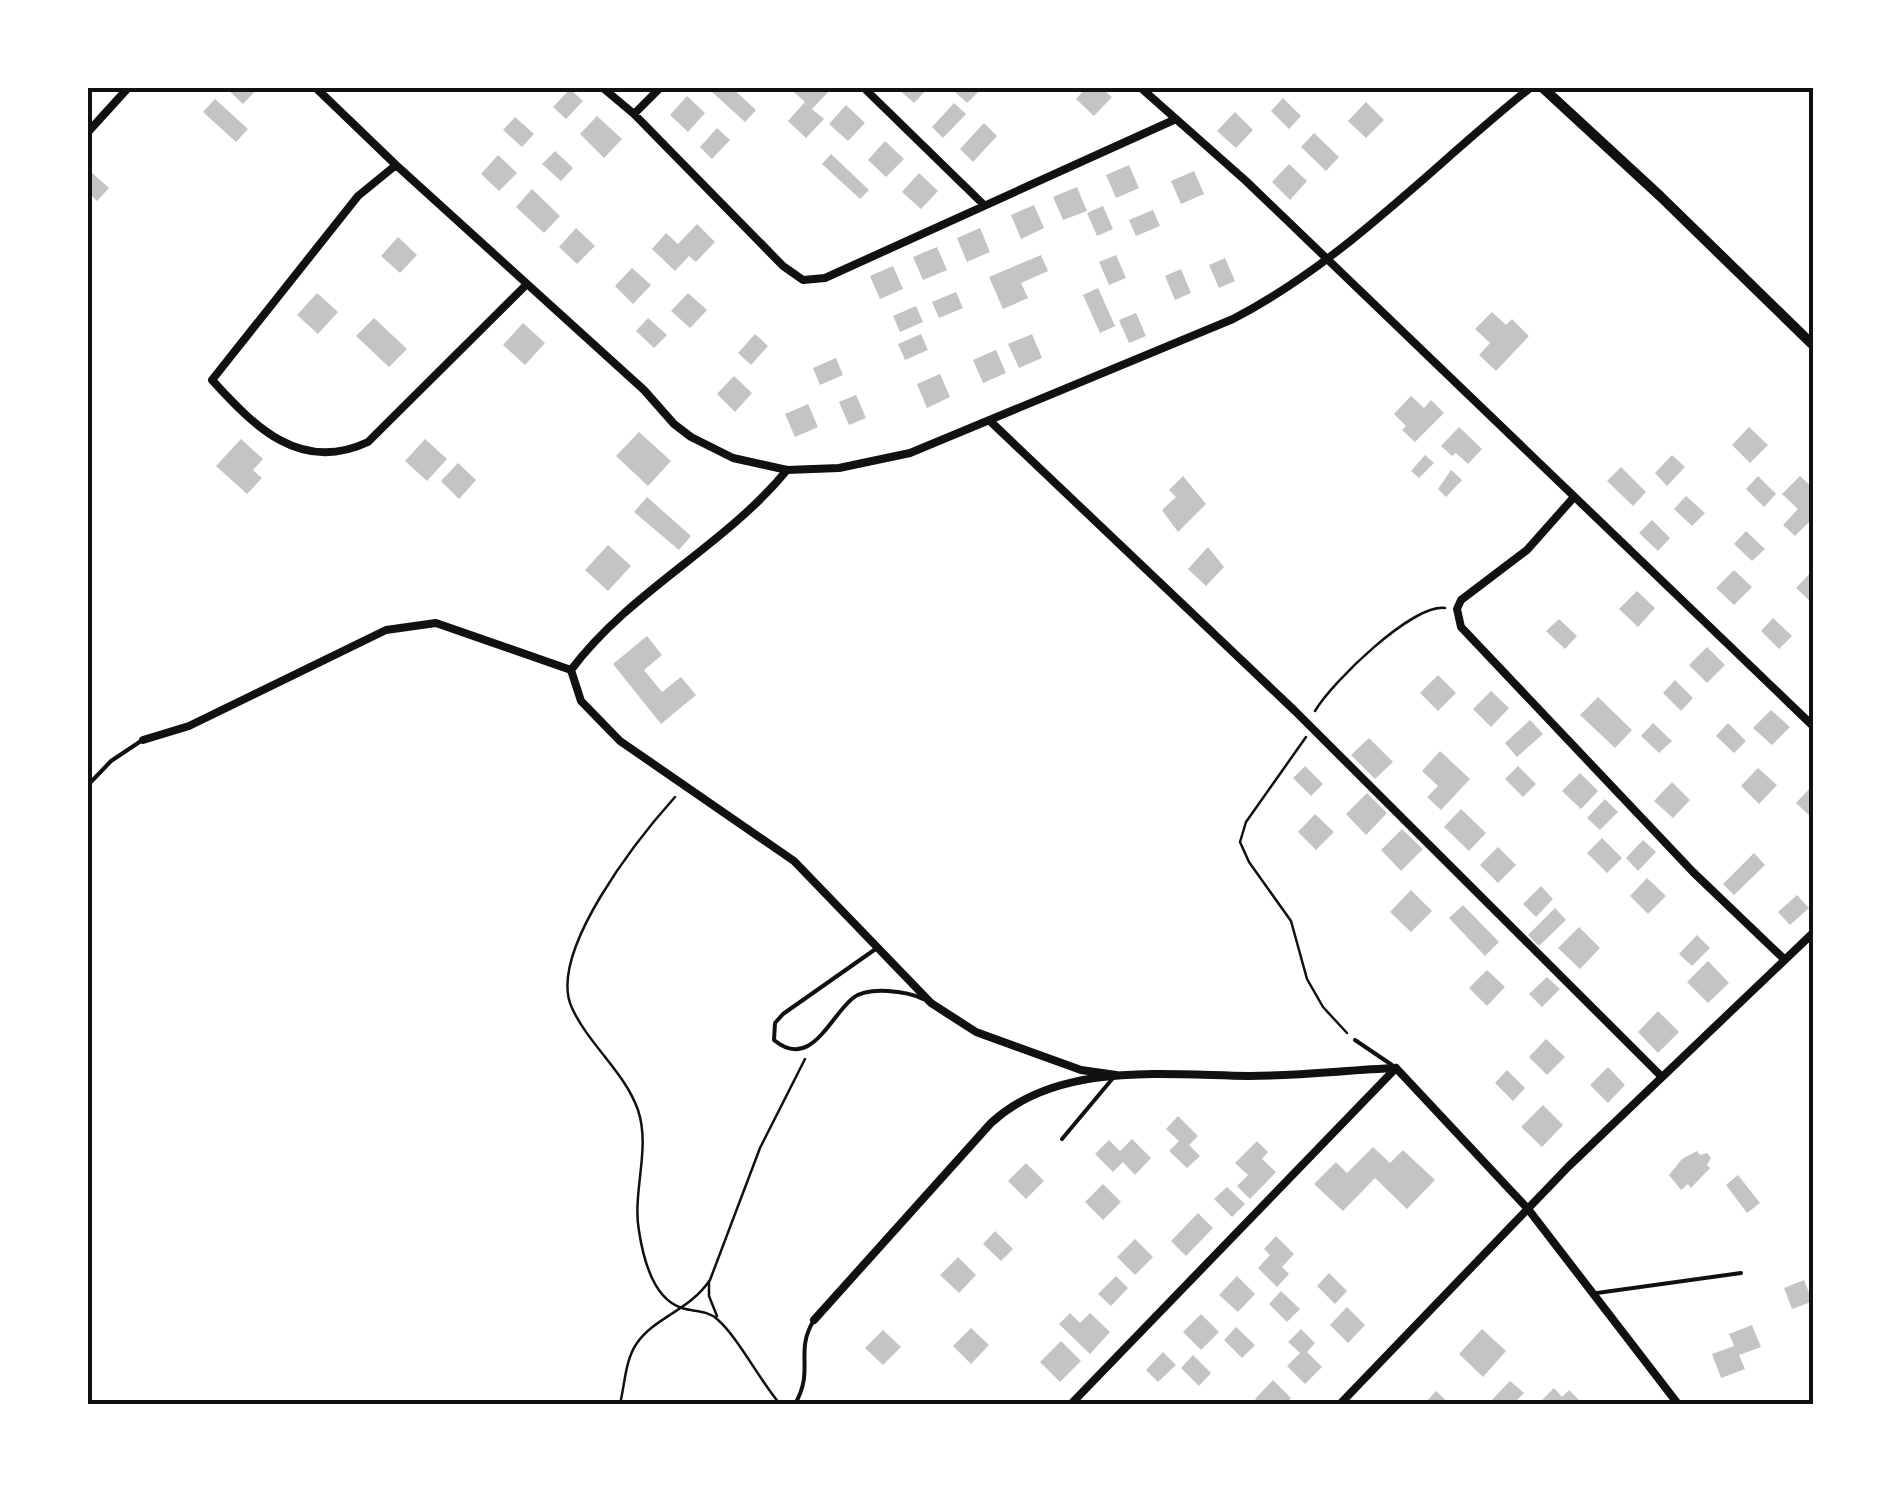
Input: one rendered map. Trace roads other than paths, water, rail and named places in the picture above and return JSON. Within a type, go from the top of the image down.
[{"type":"street","points":[[88,132],[128,88]]},
{"type":"street","points":[[317,88],[644,390],[674,424],[690,437],[733,458],[787,470],[873,463],[910,453],[1233,319],[1275,297],[1327,260],[1530,88]]},
{"type":"street","points":[[603,88],[634,114],[783,266],[803,280],[825,278],[1176,119]]},
{"type":"street","points":[[634,114],[660,88]]},
{"type":"street","points":[[864,88],[984,204]]},
{"type":"street","points":[[1142,88],[1246,181],[1814,727]]},
{"type":"street","points":[[1542,88],[1814,346]]},
{"type":"street","points":[[396,165],[358,196],[212,380],[268,435],[281,443],[312,451],[356,448],[378,434],[527,284]]},
{"type":"street","points":[[990,421],[1310,727],[1662,1077]]},
{"type":"street","points":[[571,670],[593,640],[761,502],[787,470]]},
{"type":"street","points":[[1574,497],[1527,550],[1469,591],[1457,609],[1461,628],[1693,872],[1784,959]]},
{"type":"street","points":[[143,740],[189,726],[386,630],[436,624],[571,670]]},
{"type":"street","points":[[571,670],[581,701],[620,741],[794,861],[932,1003],[976,1032],[1081,1070],[1116,1075],[1252,1076],[1396,1068]]},
{"type":"street","points":[[1340,1404],[1528,1209],[1814,932]]},
{"type":"street","points":[[1396,1068],[1528,1209],[1678,1404]]},
{"type":"street","points":[[1070,1404],[1396,1068]]},
{"type":"street","points":[[814,1320],[1009,1106],[1030,1094],[1116,1075]]},
{"type":"lane","points":[[88,785],[111,762],[143,740]]},
{"type":"lane","points":[[879,947],[822,984],[775,1023],[774,1040],[782,1047],[801,1049],[816,1042],[853,998],[864,993],[905,993],[932,1003]]},
{"type":"lane","points":[[1354,1040],[1396,1068]]},
{"type":"lane","points":[[1062,1139],[1116,1075]]},
{"type":"lane","points":[[1591,1294],[1741,1273]]},
{"type":"lane","points":[[795,1404],[806,1378],[804,1341],[814,1320]]}]
